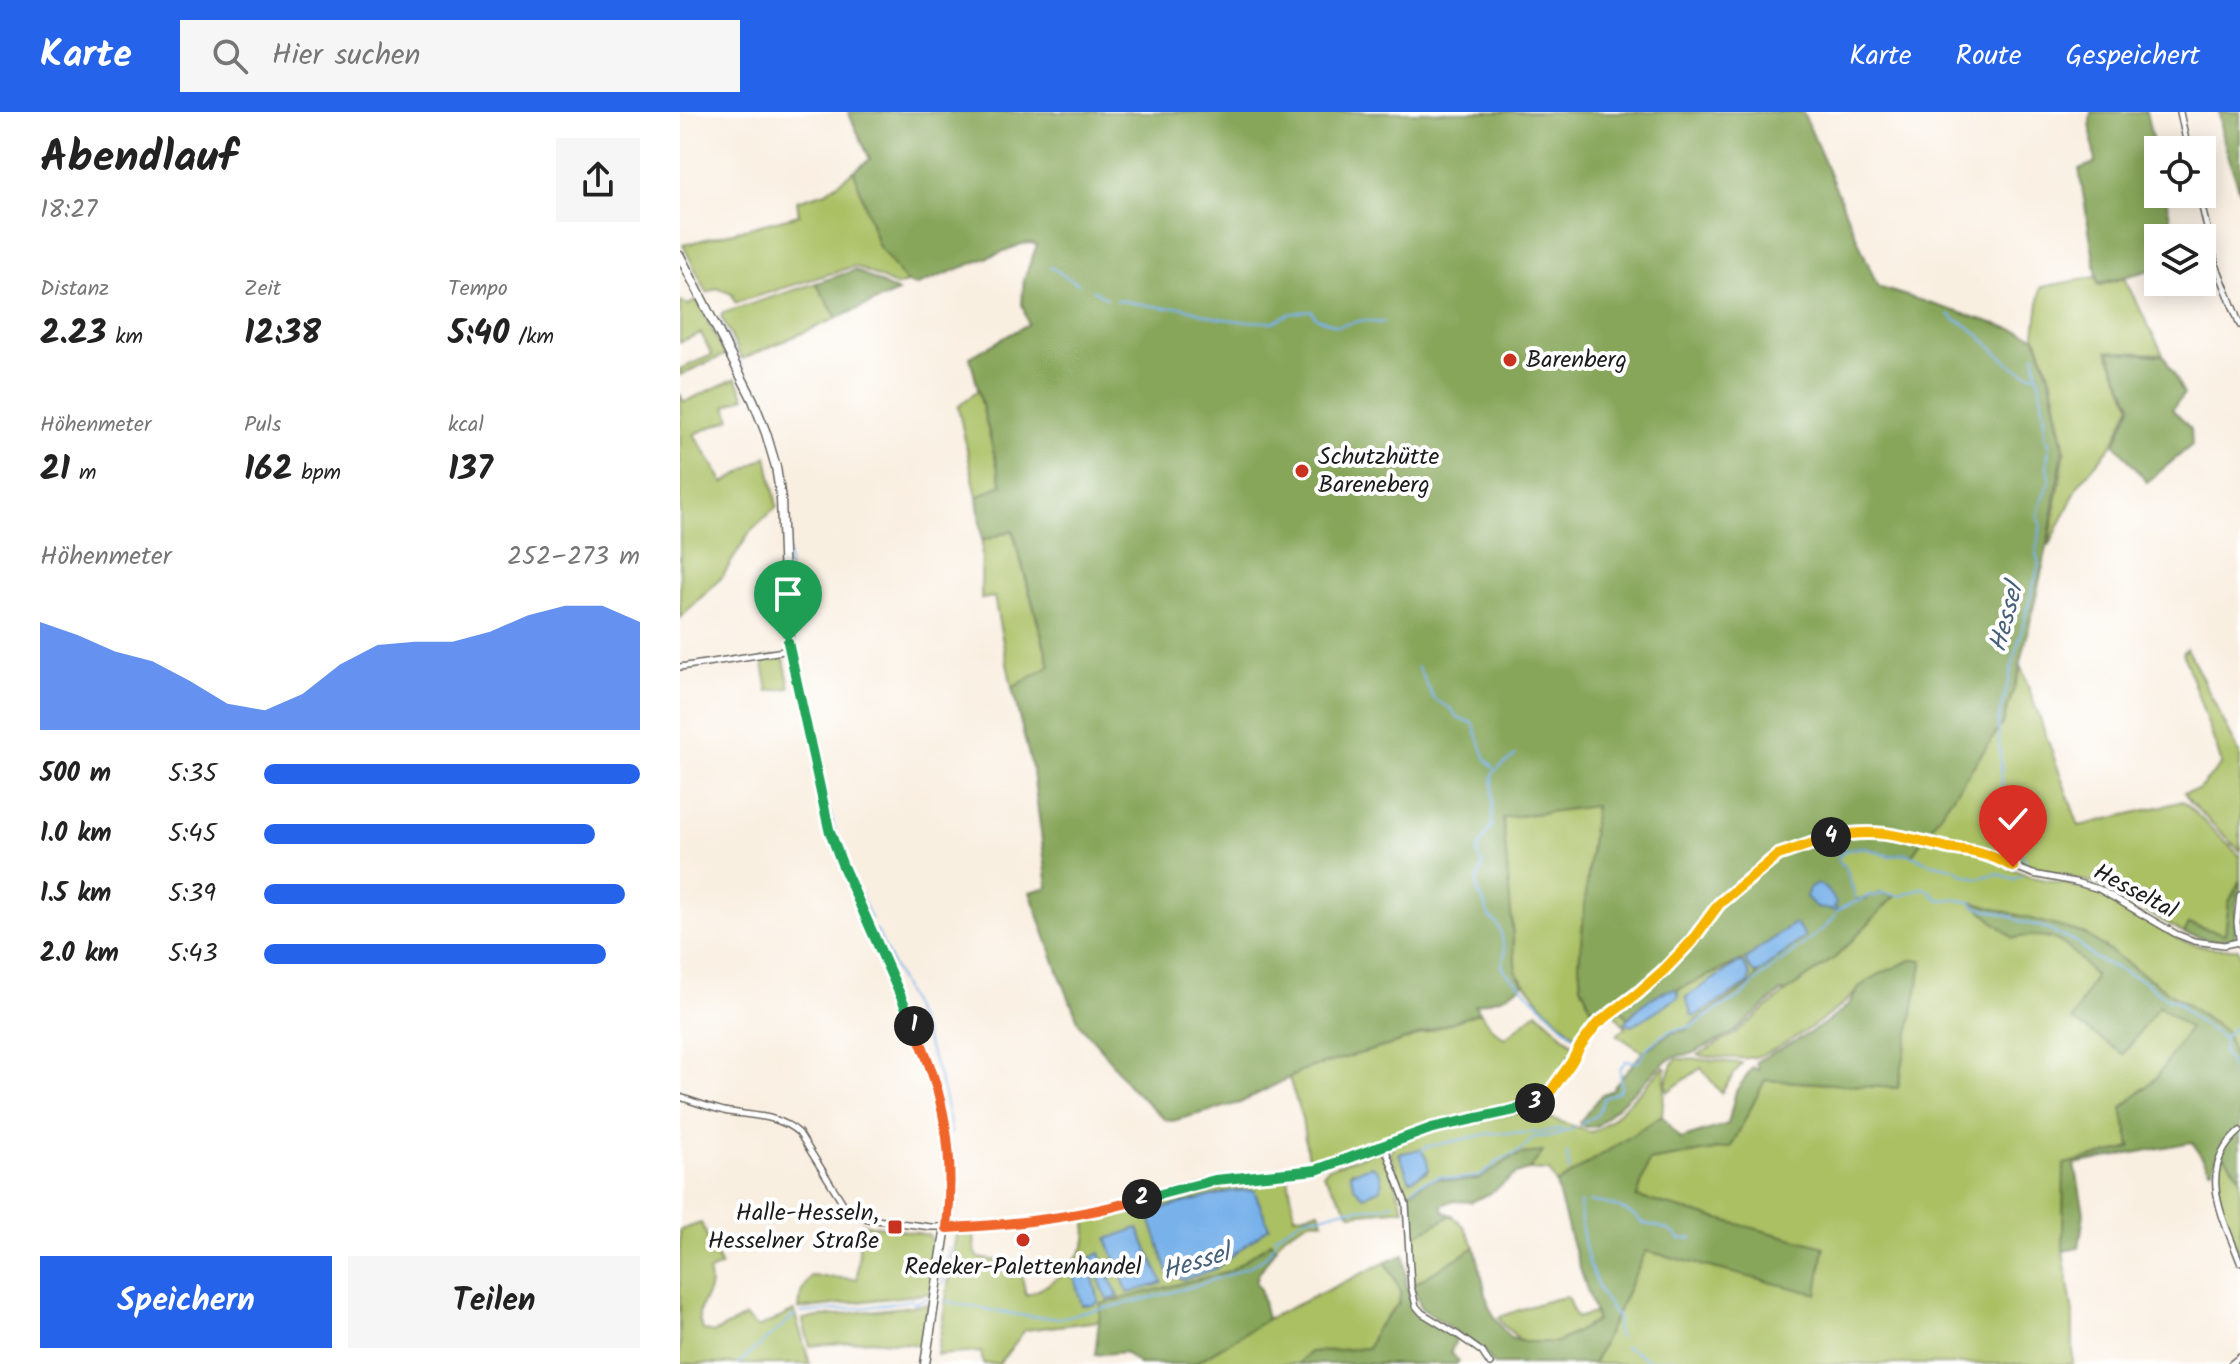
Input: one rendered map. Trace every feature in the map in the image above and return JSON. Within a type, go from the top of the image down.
[{"type":"main road","points":[[680,256],[760,416],[776,467],[783,516],[784,585],[790,650],[829,829],[929,1062],[945,1118],[950,1172],[947,1228],[925,1364]]},
{"type":"street","points":[[2180,112],[2185,136]]},
{"type":"street","points":[[2202,208],[2215,262],[2240,325]]},
{"type":"street","points":[[680,667],[790,650]]},
{"type":"street","name":"Hesseltal","points":[[680,1097],[708,1107],[788,1124],[804,1140],[846,1208],[855,1215],[947,1228],[1014,1223],[1132,1202],[1215,1180],[1316,1170],[1432,1128],[1519,1109],[1538,1101],[1551,1091],[1597,1024],[1664,970],[1691,942],[1719,904],[1778,855],[1824,839],[1852,833],[1886,833],[1980,853],[2033,874],[2099,889],[2176,934],[2194,941],[2239,944]]},
{"type":"street","points":[[2239,944],[2240,895]]},
{"type":"street","points":[[2240,1131],[2224,1148],[2214,1178],[2219,1208],[2240,1262]]},
{"type":"street","points":[[1384,1145],[1406,1204],[1411,1286],[1416,1306],[1482,1352],[1490,1364]]},
{"type":"street","points":[[2231,1364],[2240,1357]]},
{"type":"green space","points":[[848,112],[1803,112],[1878,287],[2035,336],[2050,379],[2063,450],[2047,548],[2019,671],[2003,723],[1912,855],[1889,856],[1863,847],[1846,850],[1838,857],[1845,866],[1857,900],[1879,893],[1895,896],[1836,957],[1786,992],[1781,992],[1734,1032],[1691,1054],[1666,1061],[1598,1125],[1586,1127],[1579,1123],[1601,1095],[1612,1090],[1643,1052],[1671,1033],[1686,1030],[1696,1020],[1750,985],[1793,924],[1747,958],[1640,1006],[1628,1018],[1617,1005],[1597,1021],[1581,985],[1579,963],[1595,806],[1503,818],[1516,972],[1524,984],[1503,997],[1475,1005],[1480,1012],[1397,1043],[1306,1069],[1240,1103],[1166,1120],[1128,1085],[1080,1025],[1030,892],[1048,887],[1033,772],[1012,688],[1050,666],[1013,530],[982,541],[977,497],[1002,485],[970,357],[1028,324],[1022,304],[1024,279],[1037,245],[1022,244],[915,286],[907,283],[878,245],[854,171],[870,159]]},
{"type":"green space","points":[[2091,112],[2146,112],[2152,136],[2144,136],[2144,208],[2168,208],[2172,224],[2144,224],[2144,272],[2098,284],[2079,169],[2095,163]]},
{"type":"green space","points":[[2219,112],[2240,112],[2240,192],[2224,142]]},
{"type":"green space","points":[[854,171],[878,245],[907,283],[897,286],[855,266],[735,303],[732,294],[717,288],[707,293],[683,245],[799,215],[797,201],[826,192]]},
{"type":"green space","points":[[855,270],[898,292],[837,318],[816,283]]},
{"type":"green space","points":[[2096,277],[2098,286],[2124,278],[2163,354],[2107,351],[2131,404],[2113,444],[2079,484],[2049,547],[2065,451],[2052,379],[2035,334],[2041,287]]},
{"type":"green space","points":[[816,283],[837,318],[742,359],[721,316],[723,313]]},
{"type":"green space","points":[[697,300],[725,355],[680,375],[680,369],[712,355],[701,333],[680,342],[680,301],[688,305]]},
{"type":"green space","points":[[2108,351],[2164,356],[2184,394],[2172,409],[2191,429],[2192,445],[2147,482],[2115,444],[2132,405]]},
{"type":"green space","points":[[736,378],[745,397],[726,406],[731,419],[694,434],[724,483],[767,456],[777,507],[750,532],[722,577],[680,618],[680,394],[684,402]]},
{"type":"green space","points":[[978,390],[1002,485],[977,497],[958,407]]},
{"type":"green space","points":[[1012,530],[1050,667],[1012,688],[994,597],[981,599],[982,541]]},
{"type":"green space","points":[[2187,648],[2240,754],[2240,851],[2191,803],[2184,792],[2198,790],[2222,764],[2183,653]]},
{"type":"green space","points":[[777,656],[784,659],[790,688],[768,691],[762,658]]},
{"type":"green space","points":[[2021,667],[2079,826],[2183,801],[2240,856],[2240,880],[2229,902],[2225,934],[2189,924],[2184,933],[2097,884],[2019,865],[2009,868],[2104,896],[2182,941],[2212,948],[2238,948],[2240,1075],[2226,1032],[2085,934],[1973,903],[2013,938],[2045,936],[2056,939],[2082,960],[2100,989],[2124,1054],[2159,1005],[2190,1028],[2157,1077],[2122,1108],[2131,1148],[2064,1165],[2063,1251],[2073,1314],[2073,1364],[1593,1364],[1646,1251],[1817,1293],[1824,1247],[1636,1198],[1649,1161],[1731,1147],[1765,1080],[1898,1088],[1859,987],[1827,1016],[1795,1038],[1765,1053],[1743,1058],[1698,1055],[1735,1034],[1786,992],[1836,957],[1883,893],[1857,900],[1845,866],[1838,857],[1846,850],[1863,847],[1889,856],[1905,853],[2003,723]]},
{"type":"green space","points":[[1595,805],[1579,963],[1581,985],[1597,1021],[1580,1040],[1542,1004],[1516,972],[1502,818]]},
{"type":"green space","points":[[2240,880],[2235,938],[2213,941],[2184,933],[2189,924],[2225,934],[2229,902]]},
{"type":"green space","points":[[1971,902],[2085,934],[2226,1032],[2240,1075],[2240,1177],[2224,1155],[2219,1153],[2213,1169],[2210,1169],[2192,1142],[2075,1164],[2084,1213],[2079,1248],[2063,1251],[2064,1164],[2131,1148],[2122,1108],[2157,1077],[2189,1028],[2159,1006],[2123,1054],[2072,1020],[2095,976],[2077,956],[2051,938],[2013,938]]},
{"type":"green space","points":[[1747,958],[1748,965],[1757,974],[1750,985],[1685,1030],[1671,1033],[1643,1052],[1617,1035],[1626,1027],[1614,1014],[1621,1010],[1628,1018],[1625,1021],[1678,997],[1677,990]]},
{"type":"green space","points":[[1911,960],[1923,960],[1898,1088],[1765,1080],[1731,1147],[1649,1161],[1637,1197],[1824,1247],[1817,1294],[1646,1251],[1593,1364],[1493,1364],[1485,1351],[1421,1308],[1413,1285],[1475,1247],[1489,1307],[1511,1338],[1523,1342],[1558,1342],[1597,1321],[1556,1184],[1662,1116],[1680,1139],[1728,1124],[1736,1091],[1753,1067],[1758,1070],[1757,1061],[1827,1021],[1847,1006],[1867,982]]},
{"type":"green space","points":[[1537,1011],[1575,1046],[1550,1087],[1532,1101],[1431,1126],[1309,1166],[1302,1119],[1289,1078],[1306,1069],[1397,1043],[1480,1012],[1491,1027],[1505,1038]]},
{"type":"green space","points":[[1677,1059],[1742,1063],[1721,1093],[1701,1068],[1667,1092],[1666,1084]]},
{"type":"green space","points":[[1664,1067],[1666,1069],[1662,1116],[1556,1184],[1549,1171],[1529,1170],[1542,1153],[1500,1165],[1479,1179],[1456,1181],[1445,1178],[1420,1185],[1406,1195],[1391,1155],[1396,1143],[1433,1130],[1516,1113],[1553,1119],[1590,1132],[1612,1119]],"holes":[[[1422,1151],[1427,1172],[1410,1180],[1401,1153]]]},
{"type":"green space","points":[[1377,1151],[1385,1155],[1404,1209],[1351,1214],[1323,1174],[1328,1168]],"holes":[[[1377,1170],[1382,1184],[1372,1193],[1355,1188],[1350,1173]]]},
{"type":"green space","points":[[1543,1152],[1529,1170],[1516,1174],[1491,1193],[1471,1202],[1452,1201],[1442,1205],[1444,1212],[1452,1215],[1413,1237],[1413,1214],[1406,1195],[1420,1185],[1439,1178],[1456,1181],[1479,1179],[1511,1158]]},
{"type":"green space","points":[[2224,1155],[2240,1177],[2240,1256],[2221,1207],[2216,1178]]},
{"type":"green space","points":[[1288,1177],[1295,1216],[1319,1211],[1323,1221],[1311,1220],[1283,1236],[1275,1249],[1271,1242],[1230,1271],[1102,1304],[1099,1321],[1025,1330],[999,1364],[983,1364],[981,1352],[937,1355],[956,1235],[974,1232],[975,1252],[979,1258],[1019,1264],[1026,1295],[1043,1288],[1059,1276],[1079,1255],[1086,1239],[1085,1216],[1135,1207],[1214,1183]]},
{"type":"green space","points":[[1452,1215],[1464,1226],[1475,1247],[1413,1285],[1413,1237]]},
{"type":"green space","points":[[701,1223],[721,1266],[708,1272],[709,1289],[699,1314],[703,1330],[713,1333],[745,1317],[758,1328],[794,1311],[810,1364],[680,1364],[680,1230]]},
{"type":"green space","points":[[861,1223],[929,1235],[938,1252],[931,1293],[799,1309],[801,1293],[810,1276],[857,1279]]},
{"type":"green space","points":[[1271,1242],[1275,1249],[1256,1283],[1267,1319],[1194,1364],[1139,1364],[1124,1352],[1095,1355],[1101,1304],[1230,1271]]},
{"type":"green space","points":[[1404,1255],[1408,1292],[1416,1312],[1457,1337],[1451,1352],[1459,1362],[1298,1364],[1310,1352],[1368,1348],[1375,1330],[1399,1303],[1401,1291],[1386,1262]]},
{"type":"green space","points":[[1386,1262],[1401,1291],[1399,1303],[1375,1330],[1368,1348],[1310,1352],[1298,1364],[1194,1364],[1267,1319]]},
{"type":"green space","points":[[1567,1297],[1576,1318],[1594,1313],[1597,1321],[1558,1342],[1523,1342],[1504,1326],[1499,1317],[1542,1302]]},
{"type":"green space","points":[[929,1304],[921,1345],[871,1340],[810,1346],[802,1319]]},
{"type":"water","points":[[1817,884],[1831,894],[1838,911],[1817,908],[1806,897],[1809,889]]},
{"type":"water","points":[[1793,924],[1804,937],[1759,973],[1754,973],[1746,963],[1747,958]]},
{"type":"water","points":[[1738,963],[1743,963],[1750,975],[1749,983],[1692,1016],[1686,997]]},
{"type":"water","points":[[1675,989],[1678,997],[1632,1026],[1625,1023],[1647,1001]]},
{"type":"water","points":[[1420,1149],[1429,1169],[1412,1180],[1399,1154]]},
{"type":"water","points":[[1371,1166],[1380,1175],[1381,1189],[1364,1196],[1355,1188],[1350,1173]]},
{"type":"water","points":[[1254,1190],[1269,1227],[1215,1269],[1183,1280],[1168,1272],[1148,1212],[1231,1191]]},
{"type":"water","points":[[1138,1228],[1163,1283],[1128,1293],[1107,1239]]},
{"type":"water","points":[[1100,1253],[1118,1297],[1107,1300],[1091,1258]]},
{"type":"water","points":[[1079,1266],[1086,1267],[1093,1277],[1099,1302],[1093,1305],[1082,1305],[1073,1274]]},
{"type":"waterway","points":[[1050,267],[1079,284]]},
{"type":"waterway","points":[[1093,290],[1107,298]]},
{"type":"waterway","points":[[1117,300],[1166,308],[1181,307],[1217,318],[1241,321],[1272,322],[1289,314],[1311,310],[1315,317],[1338,326],[1364,320],[1384,322]]},
{"type":"waterway","name":"Hessel","points":[[1949,314],[1976,332],[2014,367],[2038,375],[2045,437],[2049,443],[2047,466],[2050,479],[2038,517],[2041,524],[2036,554],[2039,564],[1998,721],[2004,815],[2010,835],[2026,866]]},
{"type":"waterway","points":[[719,322],[735,354]]},
{"type":"waterway","name":"Hessel","points":[[2034,354],[2037,373]]},
{"type":"waterway","points":[[739,361],[742,367]]},
{"type":"waterway","points":[[773,437],[782,469],[787,512]]},
{"type":"waterway","points":[[787,522],[788,546]]},
{"type":"waterway","points":[[788,550],[789,583]]},
{"type":"waterway","points":[[789,594],[790,616]]},
{"type":"waterway","points":[[1418,667],[1434,699],[1450,708],[1459,719],[1473,723],[1485,757],[1494,768]]},
{"type":"waterway","points":[[1516,755],[1493,774],[1492,825],[1478,849],[1483,866],[1477,889],[1489,917],[1501,933],[1505,971],[1577,1039]]},
{"type":"waterway","points":[[829,810],[840,848]]},
{"type":"waterway","name":"Hessel","points":[[1856,898],[1845,866],[1838,857],[1846,850],[1863,847],[1889,856],[1905,853],[1977,878],[1998,874],[2014,879],[2021,876]]},
{"type":"waterway","points":[[843,855],[854,880]]},
{"type":"waterway","name":"Hessel","points":[[1837,912],[1869,895],[1883,893],[1901,896],[1922,888],[1941,900],[1971,902],[1979,908],[2042,927],[2076,942],[2094,958],[2144,981],[2166,998],[2179,1002],[2193,1018],[2224,1039],[2224,1054],[2240,1085]]},
{"type":"waterway","points":[[860,894],[871,919]]},
{"type":"waterway","name":"Hessel","points":[[1581,1124],[1597,1115],[1604,1098],[1621,1088],[1620,1069],[1626,1061],[1638,1062],[1647,1048],[1661,1036],[1699,1022],[1741,997],[1835,916]]},
{"type":"waterway","points":[[876,929],[931,1054],[947,1106],[951,1133]]},
{"type":"waterway","name":"Hessel","points":[[2224,1038],[2240,1022]]},
{"type":"waterway","name":"Hessel","points":[[1412,1189],[1419,1183],[1440,1176],[1456,1179],[1481,1176],[1500,1160],[1520,1151],[1535,1137],[1554,1136],[1574,1128]]},
{"type":"waterway","points":[[1422,1151],[1426,1147],[1492,1133],[1564,1131]]},
{"type":"waterway","points":[[953,1151],[954,1213]]},
{"type":"waterway","points":[[1567,1153],[1569,1171]]},
{"type":"waterway","points":[[1589,1202],[1624,1210],[1642,1222],[1668,1230],[1680,1239],[1692,1238]]},
{"type":"waterway","name":"Hessel","points":[[944,1301],[1012,1314],[1057,1318],[1126,1304],[1197,1285],[1251,1265],[1267,1254],[1276,1241],[1275,1236],[1307,1216],[1394,1203]]},
{"type":"waterway","points":[[1580,1203],[1581,1226],[1590,1264],[1598,1287],[1618,1318],[1616,1331],[1620,1338]]},
{"type":"waterway","points":[[943,1284],[949,1248]]},
{"type":"waterway","name":"Hessel","points":[[801,1313],[930,1299]]},
{"type":"waterway","name":"Hessel","points":[[738,1364],[795,1315]]},
{"type":"waterway","points":[[1624,1347],[1649,1360],[1677,1360]]},
{"type":"place","name":"Barenberg","points":[[1510,360]]},
{"type":"place","name":"Schutzhütte Bareneberg","points":[[1302,471]]},
{"type":"place","name":"Halle-Hesseln, Hesselner Straße","points":[[895,1227]]},
{"type":"place","name":"Redeker-Palettenhandel","points":[[1023,1240]]},
{"type":"route","points":[[788,642],[829,829],[938,1088],[949,1144],[947,1228],[1014,1223],[1080,1213],[1215,1180],[1316,1170],[1432,1128],[1528,1106],[1551,1091],[1597,1024],[1664,970],[1691,942],[1719,904],[1778,855],[1824,839],[1852,833],[1886,833],[1980,853],[2013,867]]}]
